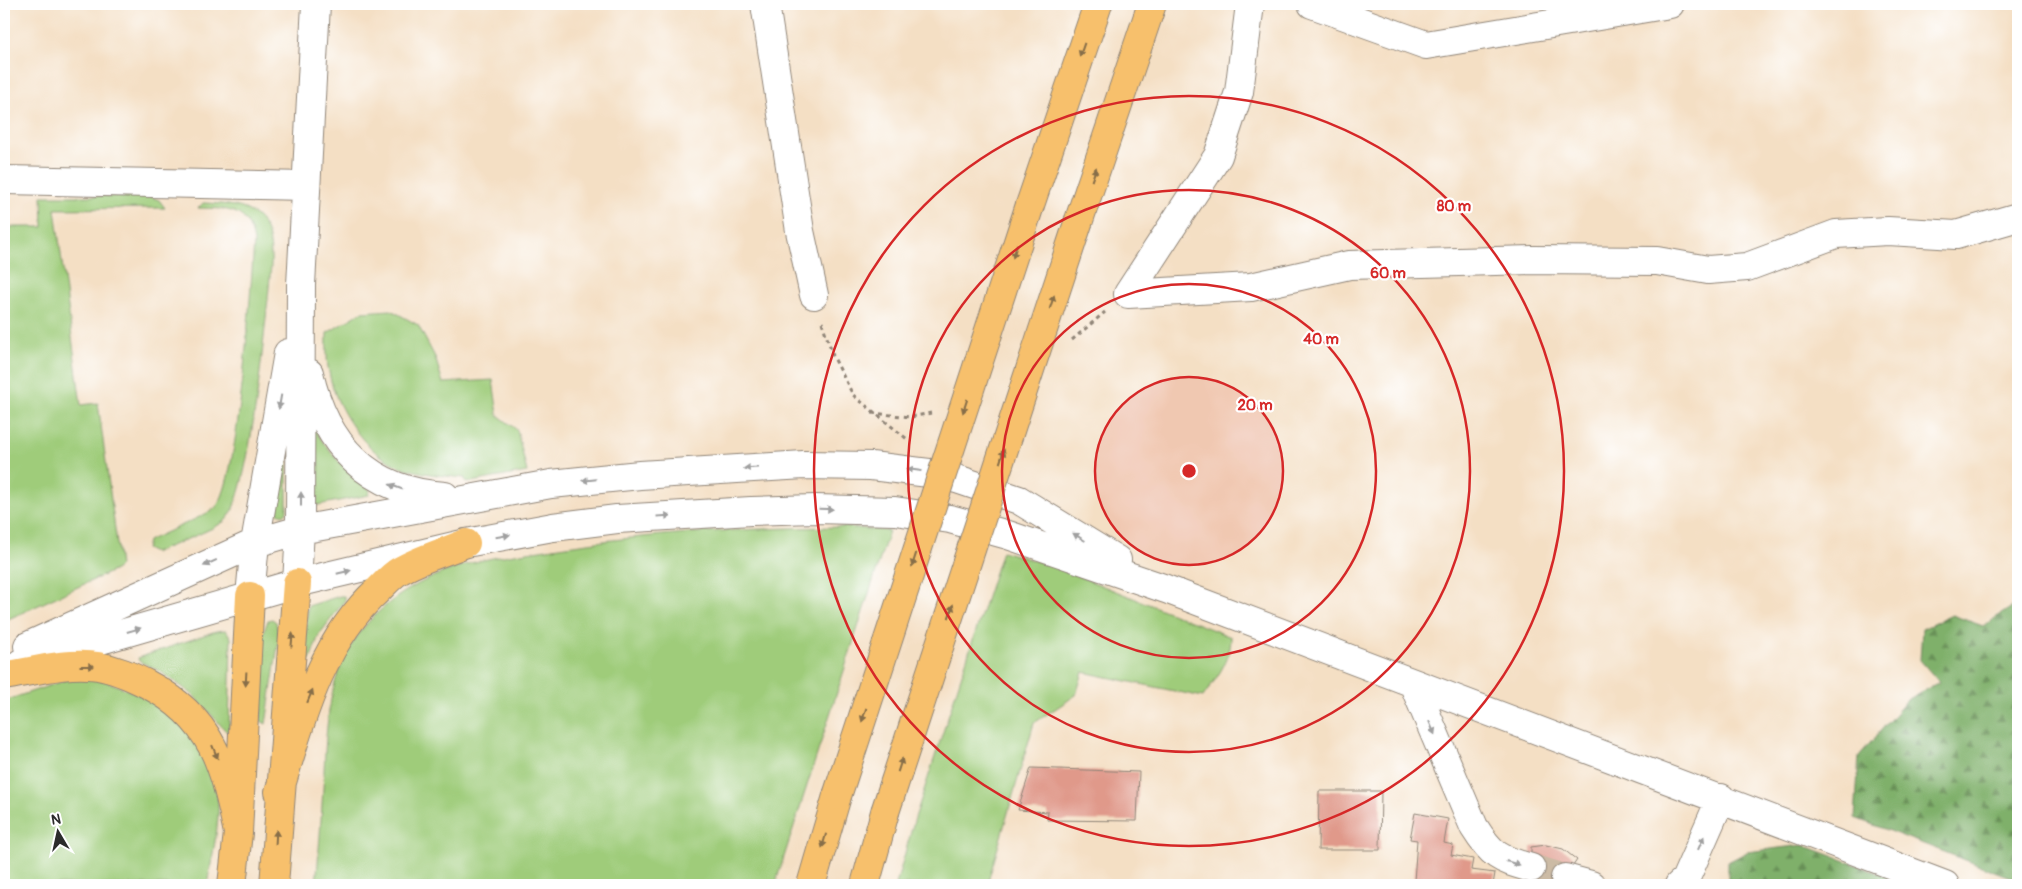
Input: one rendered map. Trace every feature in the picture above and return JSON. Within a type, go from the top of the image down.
[{"type":"main road","points":[[811,885],[837,796],[1030,205],[1098,4]]},
{"type":"main road","points":[[865,885],[885,812],[1079,220],[1152,4]]},
{"type":"main road","points":[[279,792],[303,712],[315,683],[330,652],[360,606],[398,572],[466,543]]},
{"type":"main road","points":[[274,885],[279,792],[297,583]]},
{"type":"main road","points":[[232,885],[238,833],[250,596]]},
{"type":"main road","points":[[4,676],[67,666],[97,666],[125,673],[159,690],[186,709],[208,737],[227,781],[238,833]]},
{"type":"street","points":[[297,583],[300,530],[301,286],[316,4]]},
{"type":"street","points":[[765,4],[800,231],[814,295]]},
{"type":"street","points":[[1250,4],[1239,92],[1218,156],[1128,294],[1251,287],[1349,265],[1532,260],[1657,261],[1708,270],[1737,268],[1747,267],[1836,234],[1888,231],[1956,235],[2018,218]]},
{"type":"street","points":[[1312,4],[1426,45],[1670,4]]},
{"type":"street","points":[[4,180],[306,186]]},
{"type":"street","points":[[250,596],[254,543],[301,286]]},
{"type":"street","points":[[301,339],[314,394],[327,424],[352,458],[382,482],[403,490],[431,495],[478,498]]},
{"type":"street","points":[[4,658],[254,543],[300,530],[551,484],[640,475],[804,465],[871,466],[929,473],[957,479],[1019,500],[1166,588]]},
{"type":"street","points":[[4,668],[297,583],[466,543],[553,527],[617,520],[751,511],[815,509],[895,511],[950,519],[1008,534],[1166,588],[1946,885]]},
{"type":"street","points":[[1413,683],[1474,827],[1484,844],[1500,859],[1531,868]]},
{"type":"street","points":[[1679,885],[1685,880],[1721,798]]},
{"type":"path","points":[[814,295],[833,356],[852,395],[917,446],[929,473]]},
{"type":"green space","points":[[42,196],[149,196],[159,200],[165,208],[55,209],[81,405],[98,403],[120,566],[4,621],[4,447],[10,423],[4,417],[4,227],[43,227]]},
{"type":"green space","points":[[203,203],[234,206],[246,210],[256,215],[263,223],[268,234],[271,248],[271,266],[262,359],[250,441],[243,477],[235,504],[226,520],[221,524],[154,553],[146,549],[148,541],[216,507],[224,490],[237,424],[247,338],[254,242],[247,222],[242,216],[227,210],[198,208]]},
{"type":"green space","points":[[391,310],[418,325],[435,357],[443,383],[493,380],[498,415],[517,430],[527,472],[466,483],[465,478],[425,473],[401,467],[375,452],[364,441],[345,414],[332,386],[327,363],[327,333],[362,312]]},
{"type":"green space","points":[[287,412],[287,512],[283,515],[278,513],[276,495]]},
{"type":"green space","points":[[313,427],[338,461],[370,490],[369,495],[313,506]]},
{"type":"green space","points":[[846,527],[889,531],[775,885],[316,885],[326,735],[335,682],[341,665],[358,634],[369,621],[395,598],[441,573],[481,561],[517,554],[589,543],[662,535],[736,530]]},
{"type":"green space","points":[[1002,551],[1053,566],[1231,637],[1226,662],[1203,697],[1083,672],[1076,695],[1034,723],[987,885],[896,885],[914,821]]},
{"type":"green space","points":[[344,596],[345,600],[319,635],[310,659],[305,662],[303,660],[308,606]]},
{"type":"green space","points":[[2018,603],[2018,880],[1855,818],[1859,756],[1907,700],[1939,682],[1920,660],[1922,629],[1952,615],[1983,626]]},
{"type":"green space","points":[[272,619],[276,622],[279,638],[266,724],[261,721],[262,637],[268,620]]},
{"type":"green space","points":[[226,630],[231,638],[229,729],[227,732],[192,694],[160,671],[139,661],[138,658],[216,631]]},
{"type":"green space","points":[[94,677],[137,694],[168,710],[183,725],[202,753],[214,784],[218,803],[215,839],[207,885],[4,885],[4,701],[72,678]]},
{"type":"green space","points":[[1803,845],[1910,885],[1728,885],[1728,862],[1747,852]]},
{"type":"building","points":[[1031,768],[1139,772],[1137,821],[1047,820],[1048,812],[1018,810]]},
{"type":"building","points":[[1319,791],[1381,791],[1380,850],[1318,850]]},
{"type":"building","points":[[1415,813],[1448,819],[1444,843],[1453,845],[1451,855],[1473,859],[1471,870],[1495,873],[1493,885],[1438,885],[1414,881],[1417,840],[1410,839]]},
{"type":"building","points":[[1546,845],[1563,849],[1577,860],[1560,885],[1531,885],[1531,847]]},
{"type":"tunnel","points":[[1531,868],[1565,878]]}]
